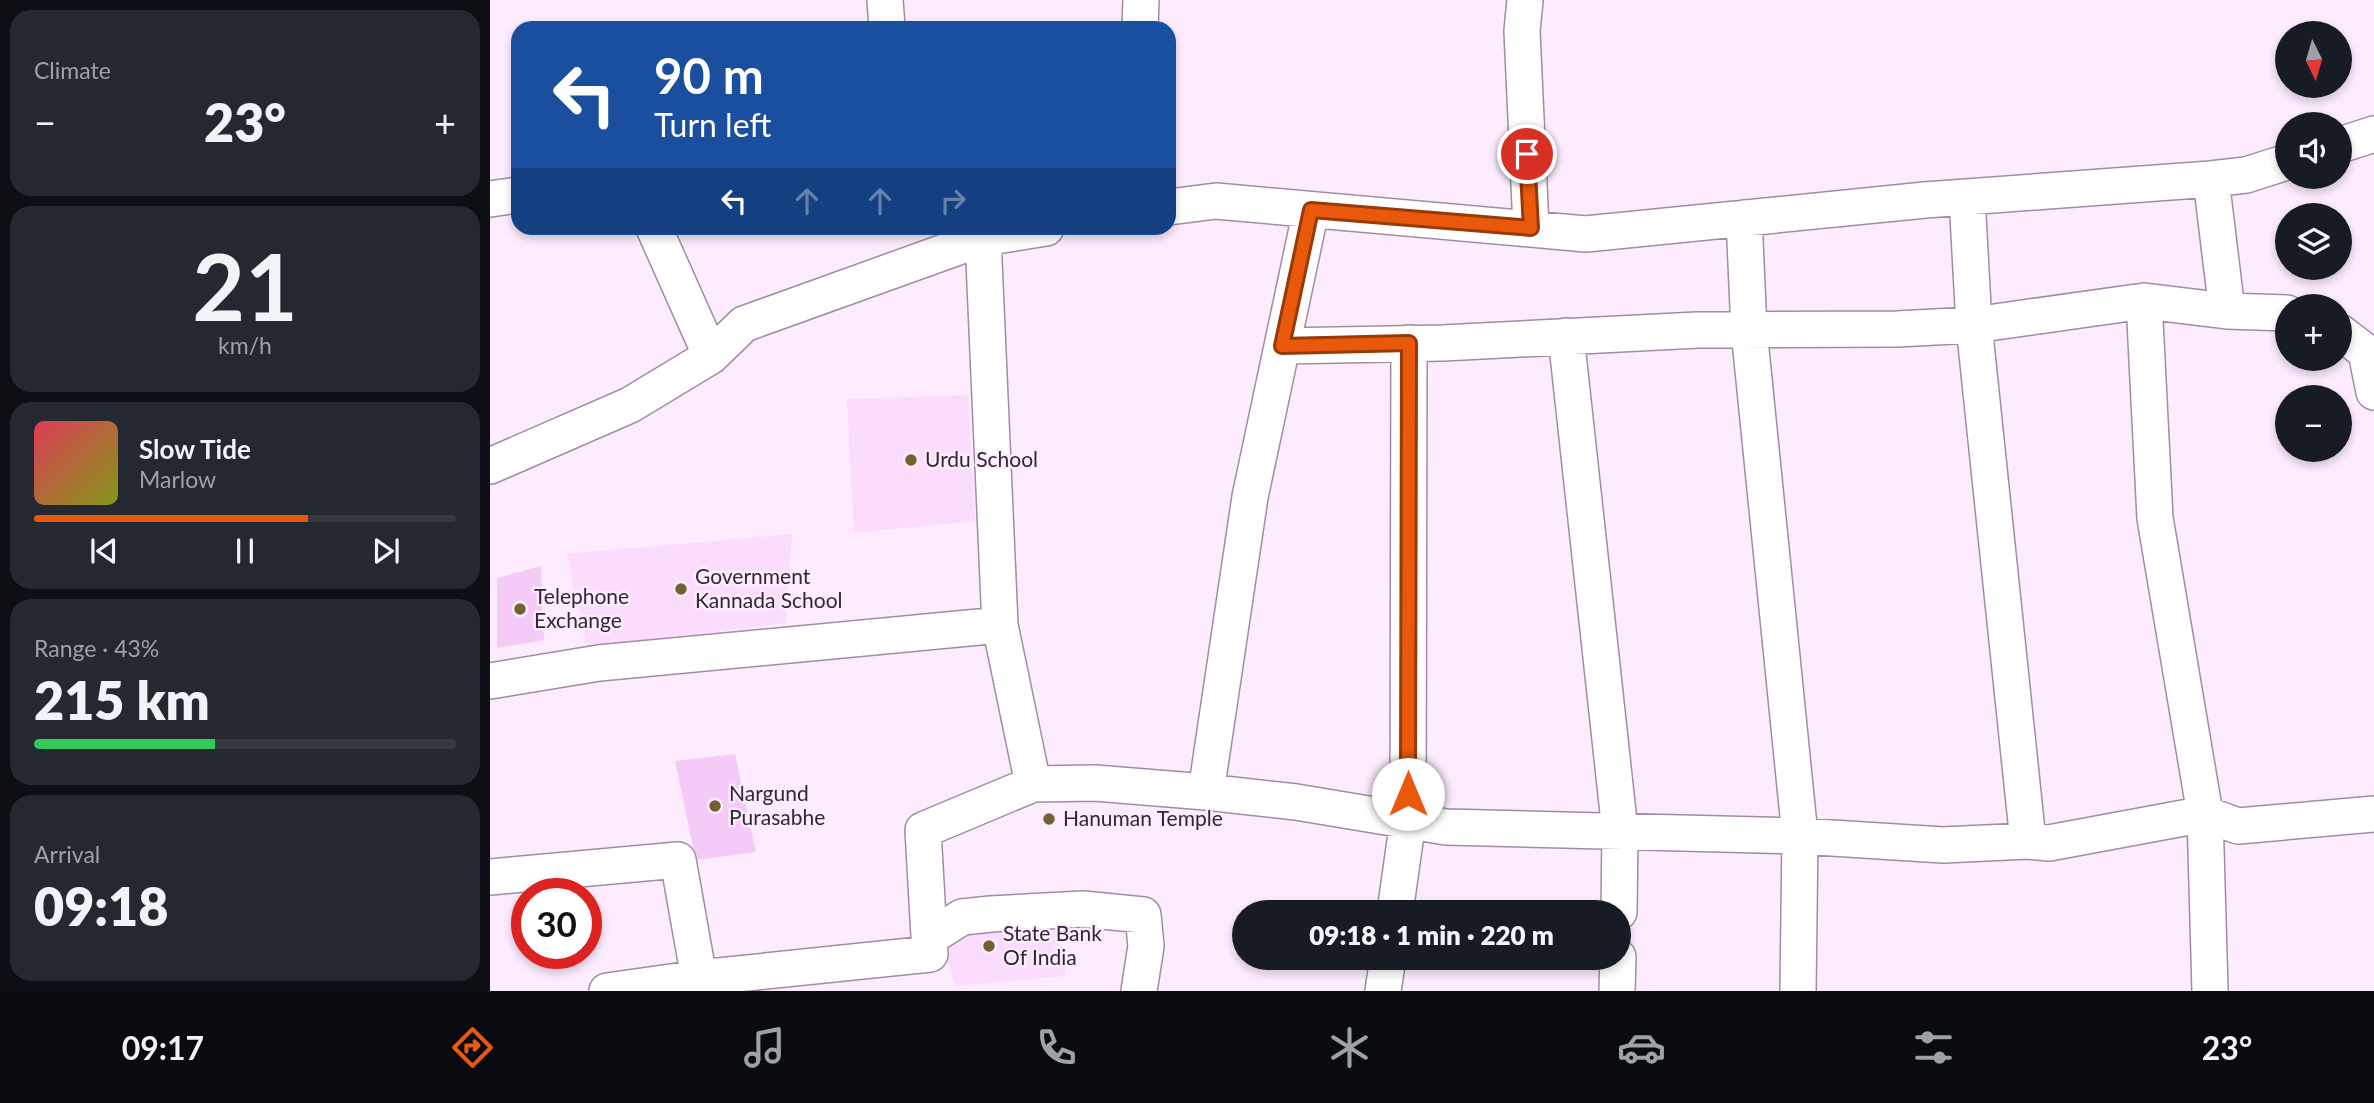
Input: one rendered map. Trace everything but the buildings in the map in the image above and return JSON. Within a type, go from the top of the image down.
[{"type":"street","points":[[884,0],[886,21]]},
{"type":"street","points":[[1140,21],[1141,0]]},
{"type":"street","points":[[1525,0],[1522,31],[1531,228]]},
{"type":"street","points":[[2352,141],[2374,134]]},
{"type":"street","points":[[1176,204],[1216,201],[1586,234],[1967,197],[2211,179],[2246,175],[2275,166]]},
{"type":"street","points":[[2211,179],[2227,311]]},
{"type":"street","points":[[490,199],[511,196]]},
{"type":"street","points":[[1967,197],[1974,325],[2028,841]]},
{"type":"street","points":[[1206,792],[1250,497],[1311,210]]},
{"type":"street","points":[[1744,218],[1749,330],[1800,836],[1798,991]]},
{"type":"street","points":[[657,235],[711,356]]},
{"type":"street","points":[[490,466],[630,405],[711,356],[744,324],[983,238],[1002,235]]},
{"type":"street","points":[[983,238],[1000,625],[1032,784]]},
{"type":"street","points":[[2144,301],[2155,519],[2205,814],[2210,991]]},
{"type":"street","points":[[1282,346],[1974,325],[2144,301],[2227,311],[2275,313]]},
{"type":"street","points":[[1566,336],[1620,831],[1619,900]]},
{"type":"street","points":[[2352,341],[2366,352],[2374,392]]},
{"type":"street","points":[[1397,900],[1408,820],[1409,343]]},
{"type":"street","points":[[490,681],[599,663],[1000,625]]},
{"type":"street","points":[[607,991],[699,978],[930,954],[923,830],[1032,784],[1095,783],[1206,792],[1296,802],[1446,827],[1800,836],[1943,845],[2028,841],[2049,843],[2205,814],[2238,825],[2374,814]]},
{"type":"street","points":[[490,877],[678,860],[699,978]]},
{"type":"street","points":[[929,938],[962,917],[1083,909],[1143,915],[1146,946],[1139,991]]},
{"type":"street","points":[[1383,991],[1386,970]]},
{"type":"street","points":[[1617,991],[1618,970]]},
{"type":"shaded area","name":"Urdu School","points":[[968,395],[975,521],[854,533],[847,399]]},
{"type":"shaded area","name":"Government Kannada School","points":[[792,534],[786,623],[588,647],[566,554]]},
{"type":"shaded area","points":[[1055,916],[1066,976],[955,986],[941,937]]},
{"type":"place","name":"Urdu School","points":[[911,460]]},
{"type":"place","name":"Government Kannada School","points":[[681,589]]},
{"type":"place","name":"Telephone Exchange","points":[[520,609]]},
{"type":"place","name":"Nargund Purasabhe","points":[[715,806]]},
{"type":"place","name":"Hanuman Temple","points":[[1049,819]]},
{"type":"place","name":"State Bank Of India","points":[[989,946]]},
{"type":"route","points":[[1408,794],[1409,343],[1282,346],[1311,210],[1531,228],[1527,154]]}]
